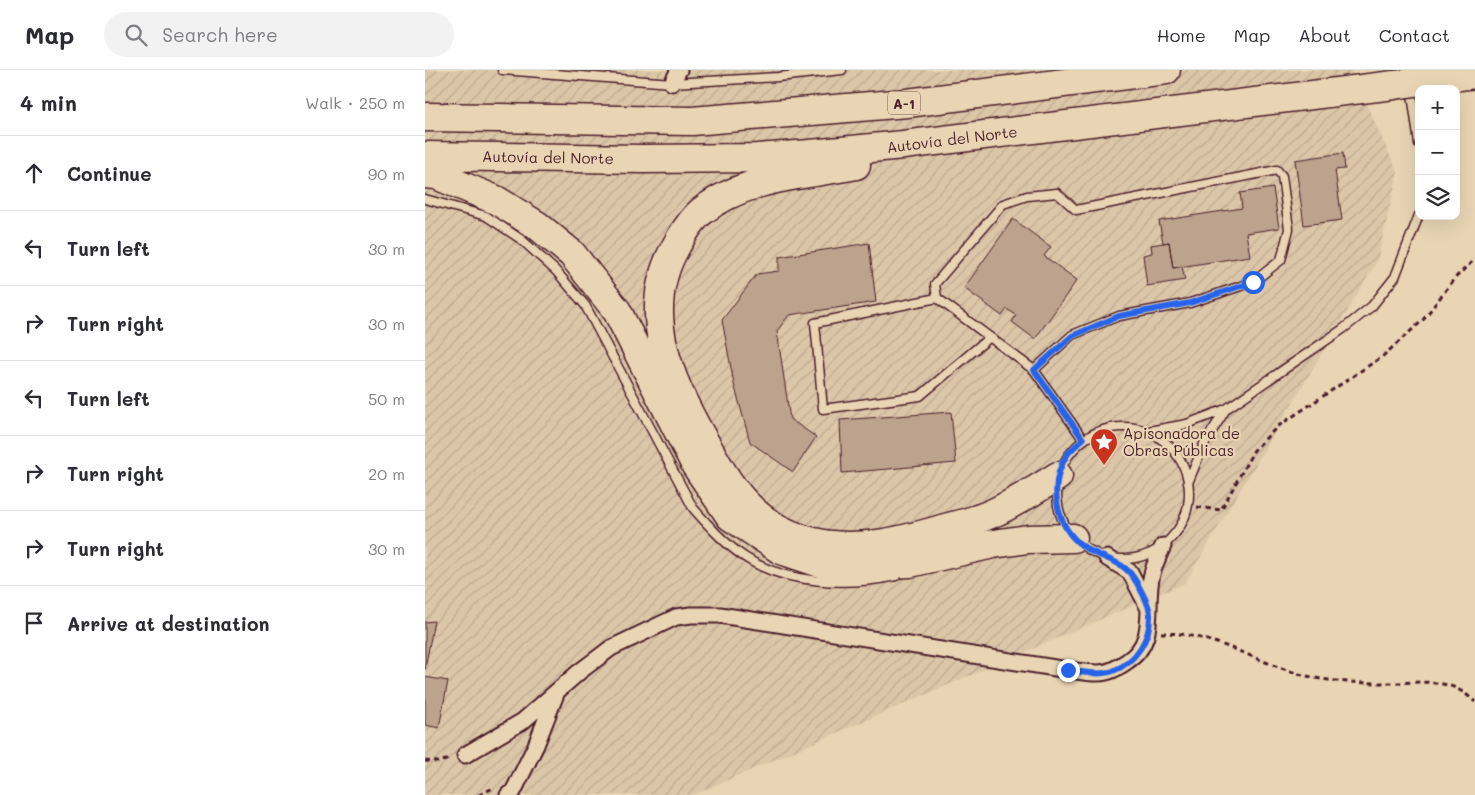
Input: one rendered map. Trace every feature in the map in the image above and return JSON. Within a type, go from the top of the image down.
[{"type":"highway","name":"A-1","points":[[425,117],[702,120],[907,103],[1167,70]]},
{"type":"highway","name":"Autovía del Norte","points":[[425,156],[642,159],[757,158],[903,145],[1402,78],[1463,75]]},
{"type":"highway","points":[[903,145],[860,164],[759,182],[734,192],[701,212],[683,234],[669,260],[661,289],[659,319],[661,338],[667,365],[684,406],[738,497],[758,517],[778,529],[803,539],[841,547],[907,540],[974,520],[992,514],[1058,476]]},
{"type":"highway","points":[[425,174],[436,175],[496,200],[538,226],[572,254],[617,311],[696,466],[730,516],[781,550],[823,564],[874,565],[910,563],[985,546],[1028,539],[1073,538]]},
{"type":"street","points":[[465,754],[523,721],[611,648],[667,621],[691,615],[720,615],[1099,673],[1114,670],[1134,657],[1144,644],[1148,634],[1151,612],[1150,586],[1154,564],[1163,546]]},
{"type":"street","points":[[1107,558],[1129,572],[1151,612]]},
{"type":"street","points":[[508,795],[513,792],[537,745],[557,692]]},
{"type":"lane","points":[[502,70],[675,76],[778,77],[842,70]]},
{"type":"lane","points":[[1402,78],[1415,130]]},
{"type":"lane","points":[[1034,370],[1072,336],[1119,316],[1190,303],[1253,282],[1281,260],[1289,229],[1283,176],[1277,170],[1076,210],[1057,193],[1027,196],[1003,204],[935,284],[937,298],[1034,370],[1083,439]]},
{"type":"lane","points":[[425,199],[486,216],[522,240],[556,271],[585,305],[693,508],[717,535],[744,557],[785,575],[822,583],[874,581],[903,575]]},
{"type":"lane","points":[[1149,432],[1187,424],[1226,409],[1373,306],[1395,276],[1417,220]]},
{"type":"lane","points":[[937,298],[815,323],[823,409],[920,396],[990,337]]},
{"type":"lane","points":[[1188,483],[1204,444],[1226,409]]},
{"type":"lane","points":[[1127,426],[1149,432],[1163,440],[1175,452],[1184,466],[1188,483],[1188,506],[1183,521],[1175,535],[1163,546],[1146,556],[1127,560],[1107,558],[1083,547],[1073,538],[1061,519],[1056,498],[1058,476],[1067,455],[1083,439],[1104,429],[1127,426]]},
{"type":"lane","points":[[921,570],[985,546]]},
{"type":"path","points":[[1188,506],[1221,510],[1254,450],[1277,426],[1383,356],[1423,320],[1455,278],[1475,259]]},
{"type":"path","points":[[1148,634],[1177,633],[1207,638],[1243,654],[1320,679],[1357,683],[1421,682],[1447,685],[1475,697]]},
{"type":"path","points":[[1466,693],[1475,702]]},
{"type":"path","points":[[425,761],[439,762],[465,754]]},
{"type":"shaded area","points":[[425,70],[1351,70],[1398,173],[1377,261],[1185,583],[693,795],[425,795]]},
{"type":"building","points":[[1343,153],[1345,169],[1335,170],[1342,220],[1304,225],[1295,160]]},
{"type":"building","points":[[1273,188],[1279,228],[1246,233],[1250,256],[1173,268],[1169,242],[1163,243],[1159,221],[1242,208],[1240,193]]},
{"type":"building","points":[[1013,219],[1051,247],[1044,256],[1077,280],[1035,339],[1012,322],[1016,315],[1007,309],[1002,316],[964,288]]},
{"type":"building","points":[[1169,242],[1173,268],[1182,266],[1185,280],[1147,286],[1143,255],[1152,253],[1151,245]]},
{"type":"building","points":[[869,243],[876,302],[789,315],[777,331],[790,419],[816,437],[793,472],[750,442],[734,384],[722,320],[757,274],[779,271],[779,257]]},
{"type":"building","points":[[951,412],[956,463],[842,473],[840,420]]},
{"type":"building","points":[[434,621],[425,669],[425,622]]},
{"type":"building","points":[[425,677],[448,681],[439,728],[425,725]]},
{"type":"place","name":"Apisonadora de Obras Públicas","points":[[1104,466]]},
{"type":"route","points":[[1068,670],[1099,673],[1114,670],[1134,657],[1144,644],[1148,634],[1151,612],[1129,572],[1107,558],[1083,547],[1073,538],[1061,519],[1056,498],[1058,476],[1067,455],[1083,439],[1034,370],[1072,336],[1119,316],[1190,303],[1253,282]]}]
